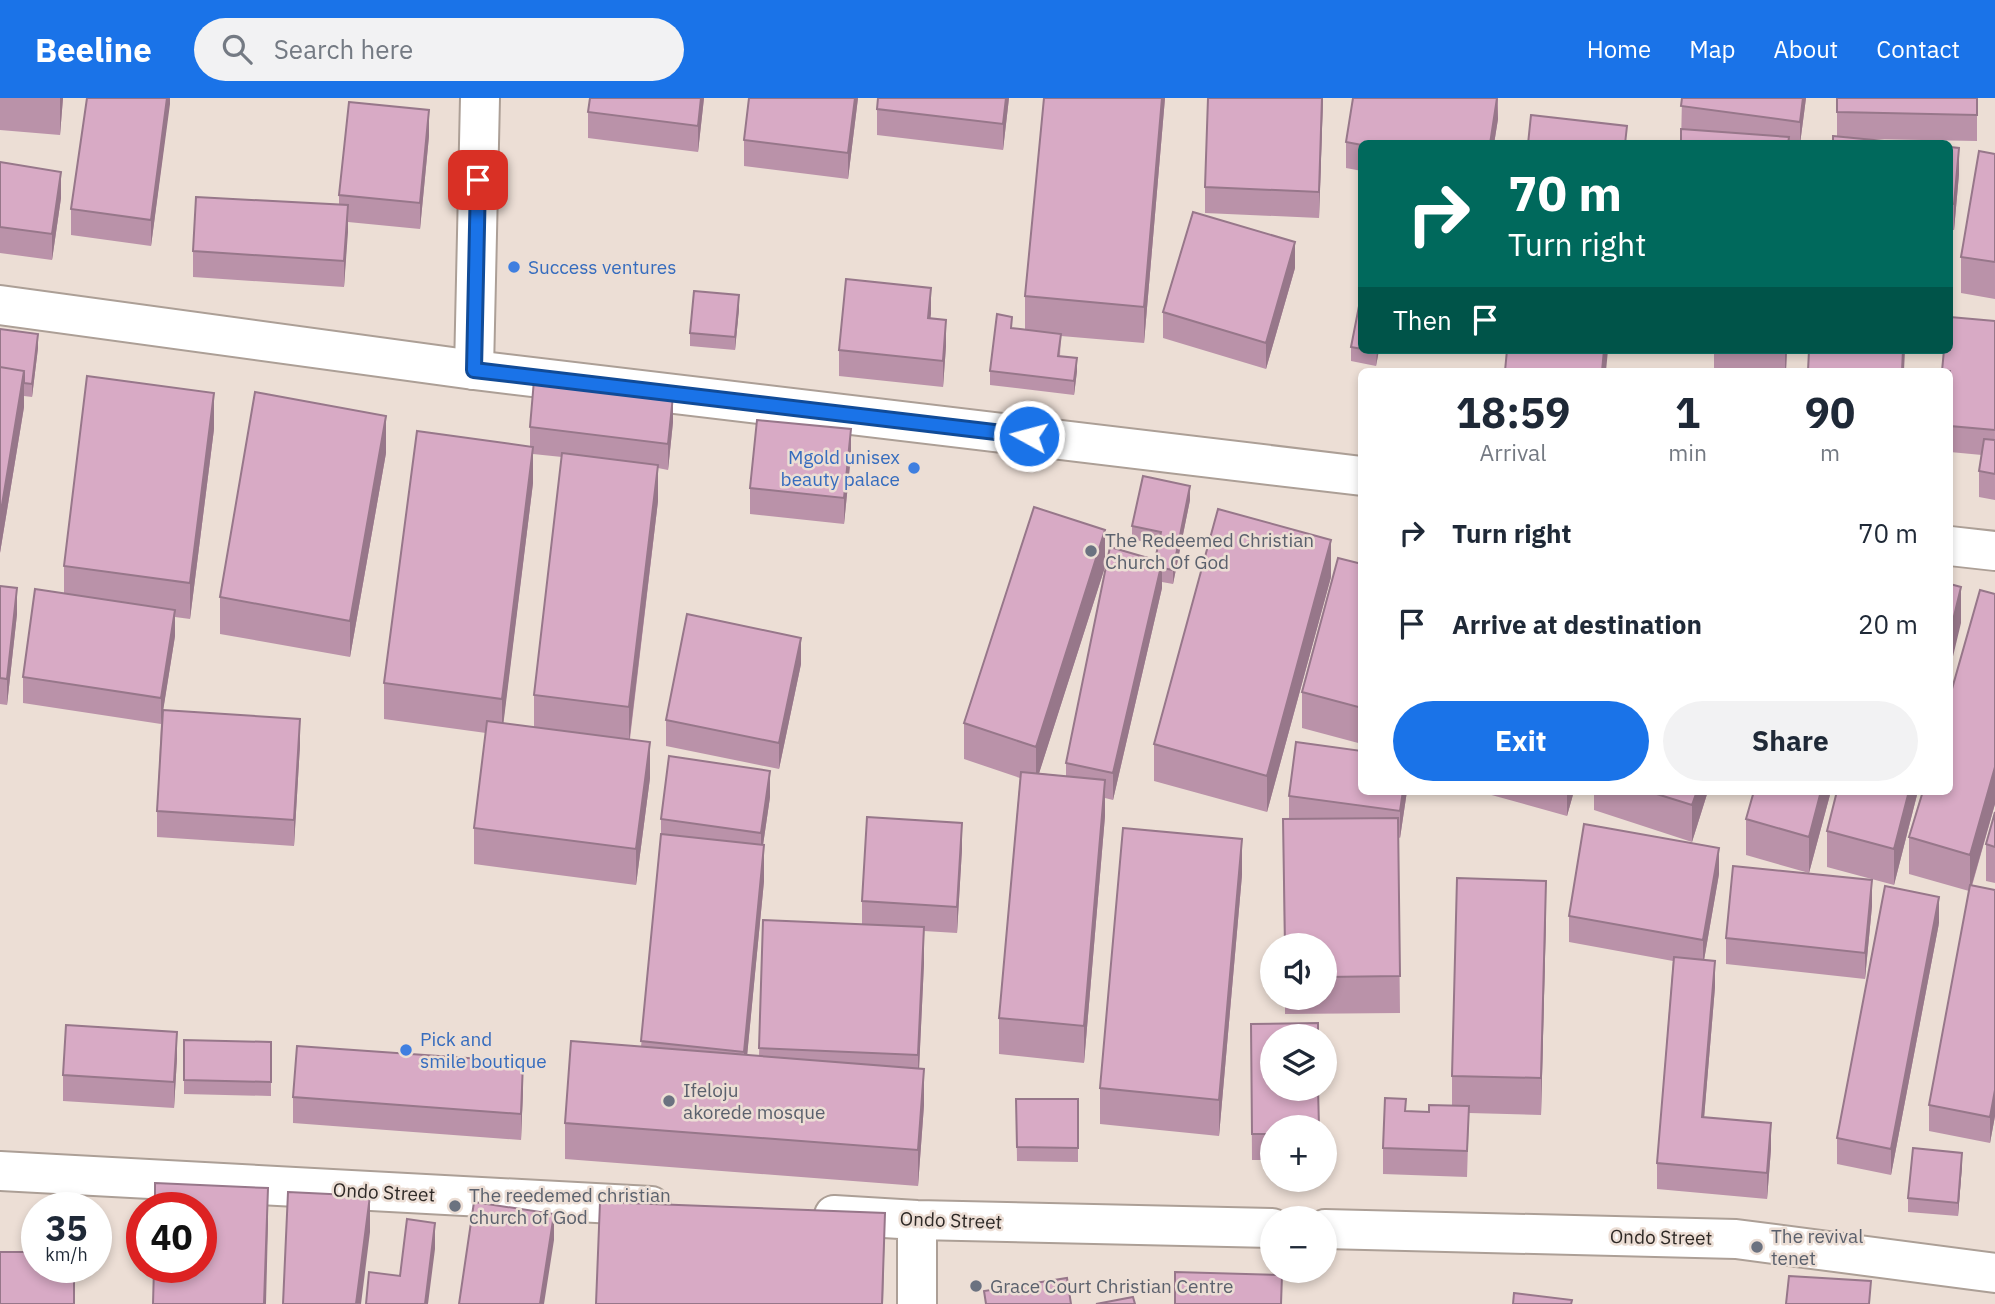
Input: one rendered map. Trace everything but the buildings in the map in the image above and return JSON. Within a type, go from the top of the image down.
[{"type":"street","points":[[474,370],[480,98]]},
{"type":"street","points":[[0,305],[474,370],[1358,476]]},
{"type":"street","points":[[1953,546],[1995,551]]},
{"type":"street","name":"Ondo Street","points":[[0,1171],[681,1207]]},
{"type":"street","name":"Ondo Street","points":[[806,1214],[918,1220],[1260,1228]]},
{"type":"street","points":[[917,1304],[918,1220]]},
{"type":"street","name":"Ondo Street","points":[[1337,1230],[1736,1239],[1995,1273]]},
{"type":"place","name":"Success ventures","points":[[514,267]]},
{"type":"place","name":"Mgold unisex beauty palace","points":[[914,468]]},
{"type":"place","name":"The Redeemed Christian Church Of God","points":[[1091,551]]},
{"type":"place","name":"Pick and smile boutique","points":[[406,1050]]},
{"type":"place","name":"Ifeloju akorede mosque","points":[[669,1101]]},
{"type":"place","name":"The reedemed christian church of God","points":[[455,1206]]},
{"type":"place","name":"The revival tenet","points":[[1757,1247]]},
{"type":"place","name":"Grace Court Christian Centre","points":[[976,1286]]},
{"type":"route","points":[[478,180],[474,370],[1029,436]]}]
